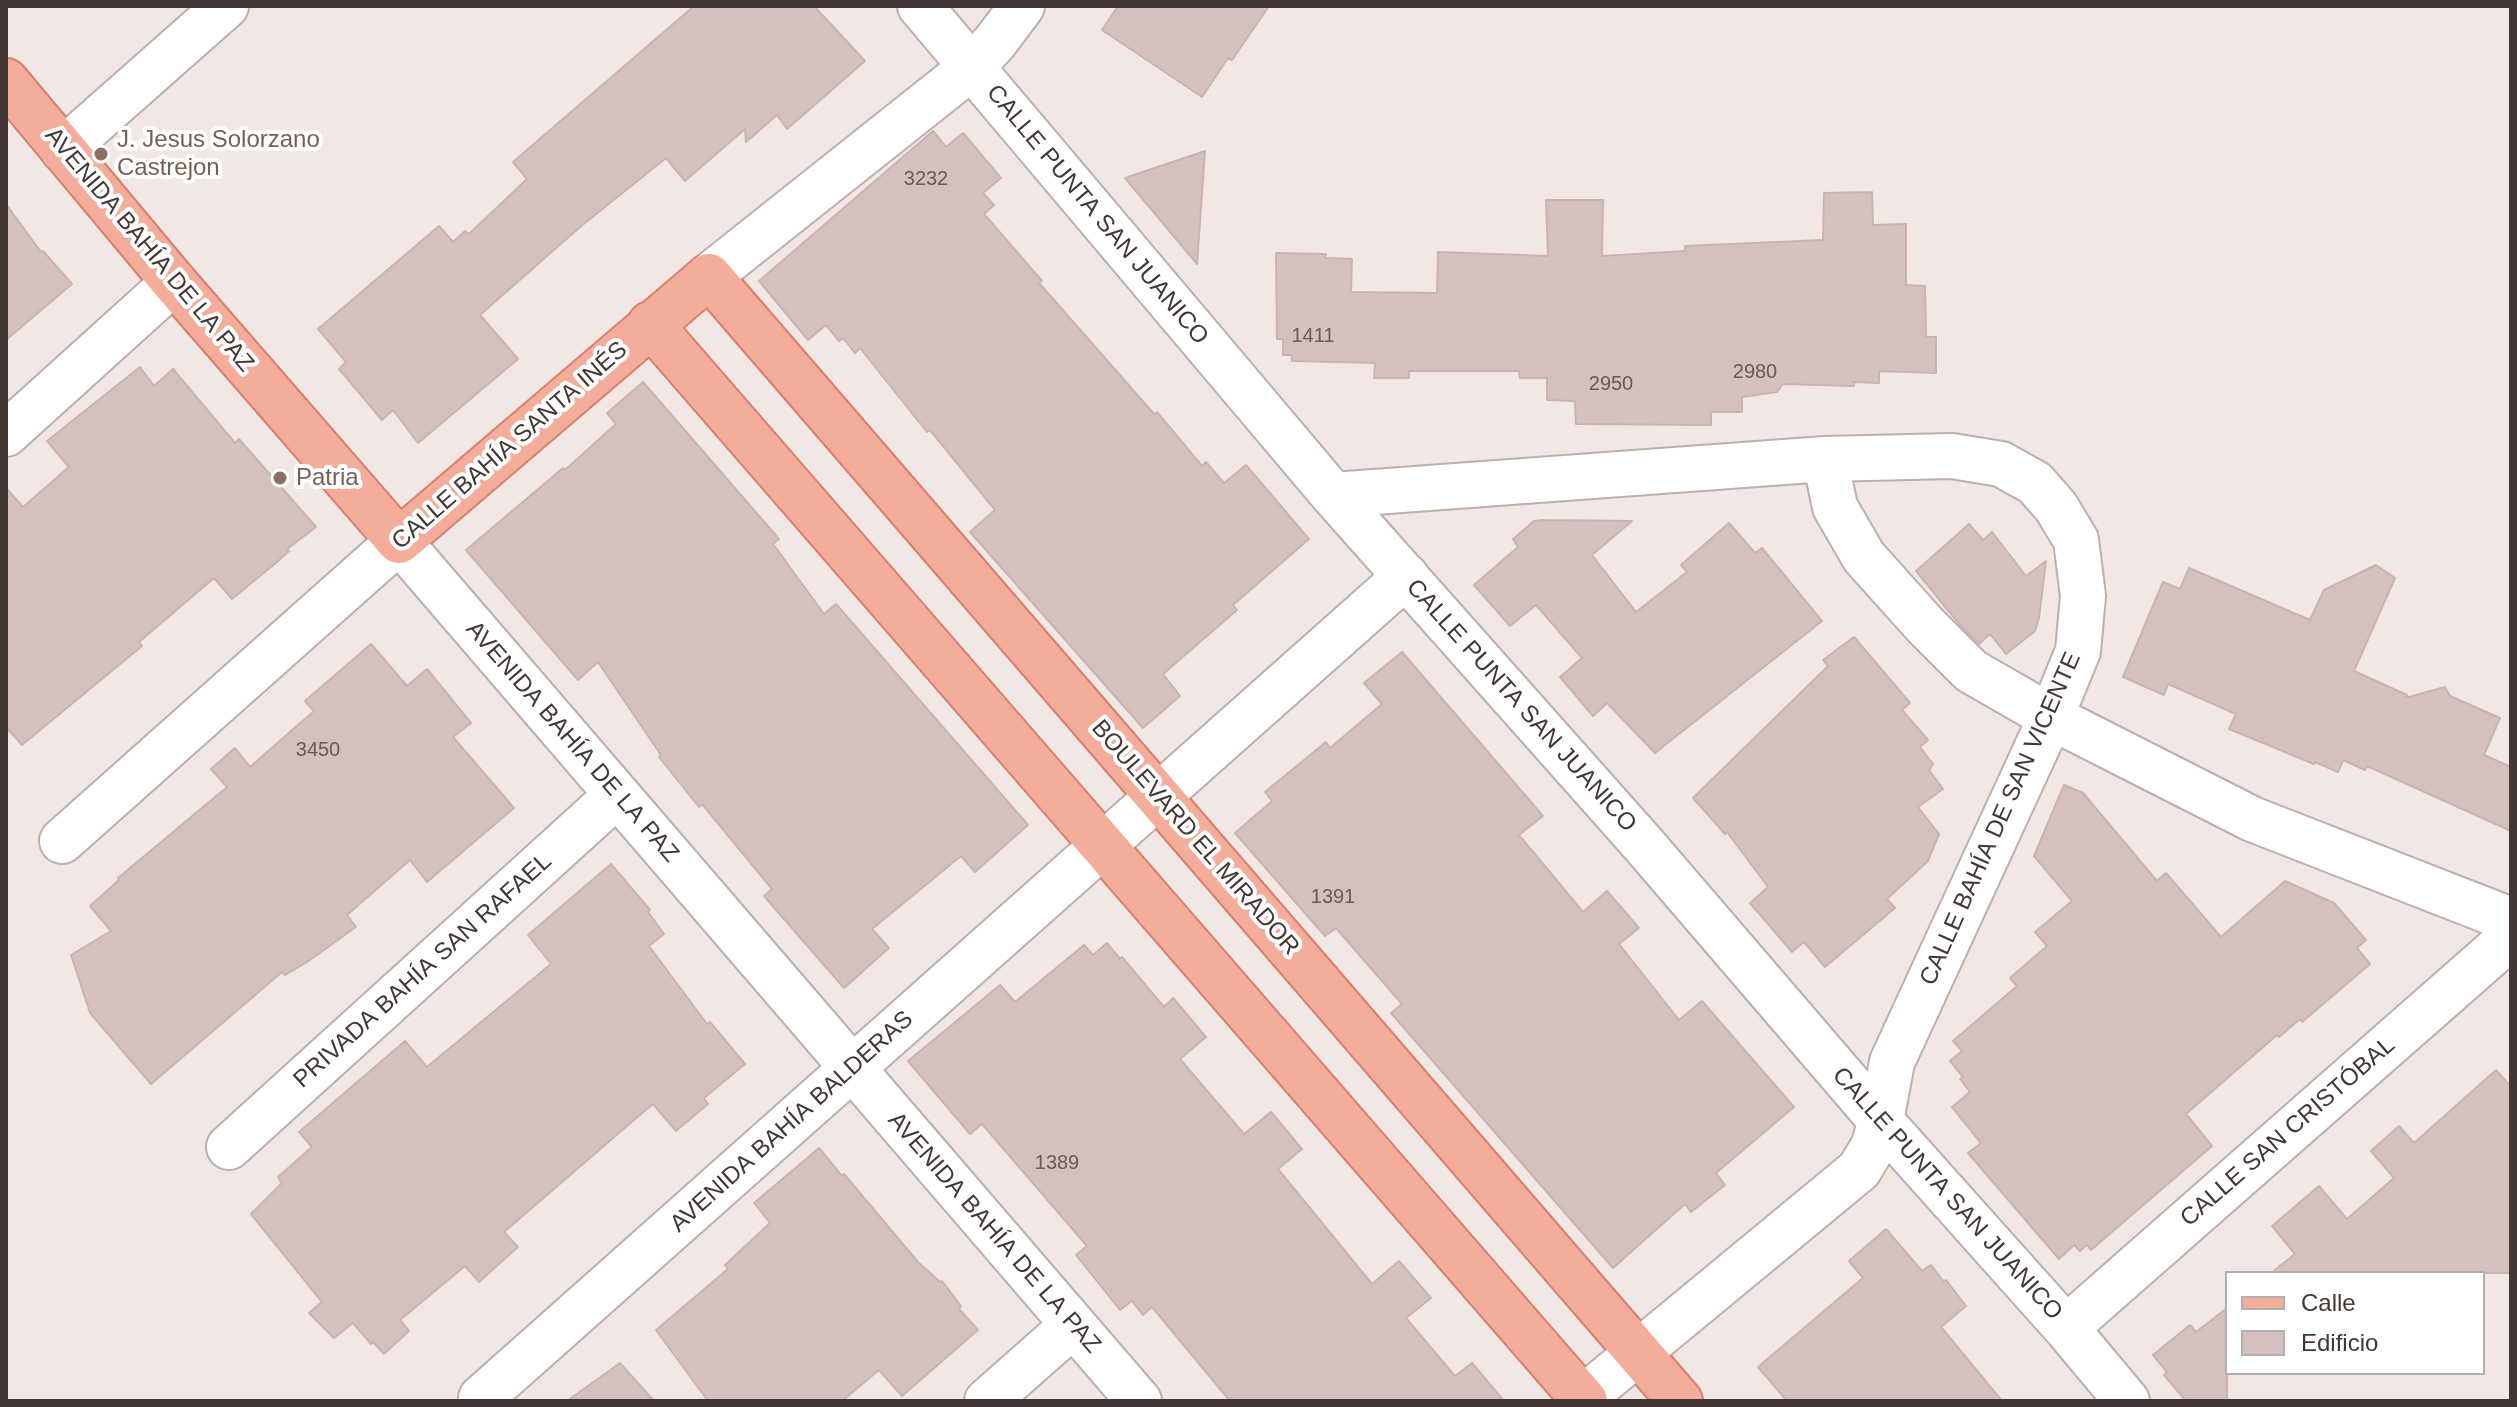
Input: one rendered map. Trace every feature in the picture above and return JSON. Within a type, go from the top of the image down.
[{"type":"main road","name":"AVENIDA BAHÍA DE LA PAZ","points":[[6,81],[174,282],[399,541]]},
{"type":"main road","name":"CALLE BAHÍA SANTA INÉS","points":[[399,541],[709,276]]},
{"type":"main road","name":"BOULEVARD EL MIRADOR","points":[[709,276],[1680,1401]]},
{"type":"main road","points":[[650,324],[1584,1400]]},
{"type":"street","points":[[63,150],[226,6]]},
{"type":"street","name":"CALLE PUNTA SAN JUANICO","points":[[920,6],[1333,495],[1644,845],[2127,1401]]},
{"type":"street","name":"CALLE BAHÍA SANTA INÉS","points":[[709,276],[972,67],[1022,6]]},
{"type":"street","points":[[6,434],[174,282]]},
{"type":"street","name":"CALLE BAHÍA DE SAN VICENTE","points":[[1333,495],[1825,459],[1952,456],[2001,464],[2035,483],[2056,507],[2076,540],[2083,596],[2078,651],[2051,717],[1892,1062],[1873,1147],[1859,1170],[1638,1351],[1584,1400]]},
{"type":"street","points":[[1825,459],[1835,507],[1864,557],[1971,671],[2051,717],[2252,819],[2511,920]]},
{"type":"street","name":"CALLE BAHÍA SANTA INÉS","points":[[62,841],[399,541]]},
{"type":"street","name":"AVENIDA BAHÍA DE LA PAZ","points":[[399,541],[1139,1401]]},
{"type":"street","name":"AVENIDA BAHÍA BALDERAS","points":[[481,1398],[1406,576]]},
{"type":"street","name":"PRIVADA BAHÍA SAN RAFAEL","points":[[229,1147],[617,795]]},
{"type":"street","name":"CALLE SAN CRISTÓBAL","points":[[2066,1328],[2511,937]]},
{"type":"street","points":[[987,1401],[1073,1325]]},
{"type":"building","points":[[694,6],[814,6],[865,61],[787,129],[777,115],[746,142],[745,129],[685,181],[666,158],[580,227],[480,315],[518,359],[418,443],[393,410],[382,420],[339,369],[346,362],[318,329],[439,226],[453,242],[465,231],[469,234],[527,179],[513,162]]},
{"type":"building","points":[[1118,6],[1269,6],[1202,97],[1102,30]]},
{"type":"building","points":[[933,131],[946,147],[963,133],[1001,178],[983,193],[994,205],[984,214],[1042,281],[1039,283],[1202,466],[1206,462],[1224,483],[1246,465],[1309,539],[1233,605],[1237,610],[1163,674],[1180,696],[1143,728],[970,532],[995,510],[860,348],[855,353],[843,338],[839,341],[826,325],[808,340],[759,281]]},
{"type":"building","points":[[1205,151],[1197,264],[1125,178]]},
{"type":"building","points":[[1872,192],[1873,225],[1906,224],[1906,285],[1925,286],[1926,337],[1936,337],[1936,373],[1879,371],[1879,383],[1854,382],[1854,386],[1783,384],[1777,392],[1742,397],[1742,412],[1711,412],[1711,425],[1576,424],[1575,401],[1547,400],[1547,378],[1520,378],[1519,371],[1409,371],[1409,378],[1374,378],[1375,363],[1292,361],[1292,355],[1283,355],[1283,339],[1277,339],[1276,253],[1326,254],[1325,258],[1352,259],[1351,292],[1437,293],[1438,252],[1548,256],[1546,200],[1603,200],[1602,256],[1685,251],[1685,246],[1823,240],[1824,193]]},
{"type":"building","points":[[6,204],[41,252],[72,284],[6,340]]},
{"type":"building","points":[[140,367],[154,386],[173,369],[235,443],[239,439],[316,527],[232,599],[214,578],[139,642],[142,646],[22,745],[6,727],[6,488],[23,507],[69,467],[47,441]]},
{"type":"building","points":[[643,382],[779,539],[773,544],[824,614],[836,604],[1028,825],[975,872],[961,856],[872,929],[889,948],[844,988],[764,896],[772,889],[659,757],[661,755],[598,662],[578,680],[466,550],[563,468],[565,470],[616,424],[607,413]]},
{"type":"building","points":[[1534,521],[1632,521],[1592,555],[1636,612],[1687,572],[1681,565],[1729,523],[1755,553],[1762,548],[1822,621],[1655,753],[1607,703],[1593,716],[1560,677],[1582,658],[1536,605],[1510,626],[1474,585],[1518,547],[1513,539]]},
{"type":"building","points":[[1969,524],[1983,540],[1992,532],[2026,576],[2046,561],[2035,631],[2006,654],[1990,634],[1979,644],[1916,571]]},
{"type":"building","points":[[2376,565],[2395,578],[2354,671],[2407,695],[2405,698],[2445,687],[2450,696],[2500,718],[2484,755],[2511,767],[2511,831],[2367,766],[2365,770],[2343,760],[2338,772],[2314,764],[2229,729],[2236,714],[2168,684],[2164,695],[2123,677],[2163,582],[2180,589],[2189,568],[2310,620],[2324,590]]},
{"type":"building","points":[[1854,637],[1910,703],[1902,710],[1928,740],[1920,747],[1933,764],[1929,770],[1943,789],[1918,807],[1939,834],[1928,861],[1887,899],[1895,908],[1825,967],[1804,942],[1792,952],[1750,903],[1768,887],[1727,832],[1725,834],[1693,798],[1828,666],[1823,660]]},
{"type":"building","points":[[371,644],[407,686],[427,669],[471,723],[453,737],[514,808],[427,882],[410,860],[347,915],[356,927],[307,962],[285,975],[282,972],[151,1084],[90,1013],[71,955],[111,931],[90,906],[118,878],[227,787],[211,769],[235,748],[250,767],[314,711],[305,701]]},
{"type":"building","points":[[1402,652],[1543,816],[1519,835],[1583,912],[1607,891],[1639,928],[1619,944],[1679,1020],[1702,1001],[1794,1107],[1716,1173],[1725,1185],[1691,1212],[1685,1204],[1613,1268],[1391,1013],[1402,1004],[1336,928],[1325,936],[1235,833],[1272,801],[1265,792],[1326,742],[1330,748],[1382,704],[1364,683]]},
{"type":"building","points":[[2064,785],[2083,793],[2157,881],[2166,873],[2221,937],[2285,881],[2334,903],[2366,940],[2357,948],[2370,964],[2302,1022],[2300,1019],[2279,1037],[2277,1035],[2186,1114],[2212,1146],[2091,1250],[2087,1245],[2080,1251],[2074,1245],[2059,1259],[1968,1153],[1981,1143],[1952,1107],[1970,1092],[1950,1061],[1962,1051],[1953,1041],[2017,986],[2010,978],[2047,946],[2035,932],[2072,901],[2034,856]]},
{"type":"building","points":[[611,864],[650,910],[648,912],[664,934],[649,946],[707,1024],[710,1022],[745,1064],[704,1098],[708,1104],[676,1131],[653,1104],[504,1232],[518,1247],[479,1282],[465,1266],[400,1320],[409,1331],[384,1354],[353,1323],[334,1338],[309,1313],[322,1302],[251,1214],[282,1183],[278,1177],[312,1147],[299,1132],[405,1041],[427,1067],[551,964],[528,935]]},
{"type":"building","points":[[1107,943],[1164,1007],[1173,998],[1206,1037],[1180,1059],[1244,1134],[1271,1112],[1302,1149],[1278,1169],[1372,1284],[1399,1261],[1431,1298],[1406,1318],[1455,1376],[1472,1363],[1504,1401],[1230,1401],[1152,1307],[1143,1315],[1132,1301],[1120,1310],[1076,1255],[1087,1246],[982,1124],[970,1134],[908,1061],[1000,985],[1015,1002],[1084,945],[1093,955]]},
{"type":"building","points":[[2496,1070],[2511,1087],[2511,1273],[2274,1271],[2295,1254],[2272,1226],[2319,1186],[2347,1219],[2394,1178],[2371,1151],[2399,1126],[2414,1143]]},
{"type":"building","points":[[819,1148],[918,1262],[942,1281],[961,1306],[959,1309],[978,1330],[902,1396],[879,1370],[842,1401],[708,1401],[656,1330],[728,1269],[725,1265],[770,1223],[754,1203]]},
{"type":"building","points":[[1886,1229],[1922,1271],[1931,1265],[1966,1306],[1941,1327],[2002,1401],[1787,1401],[1758,1367],[1863,1278],[1849,1261]]},
{"type":"building","points":[[2225,1310],[2227,1401],[2186,1401],[2164,1375],[2167,1372],[2153,1355],[2190,1325],[2196,1332]]},
{"type":"building","points":[[620,1363],[654,1401],[567,1401]]},
{"type":"place","name":"J. Jesus Solorzano Castrejon","points":[[101,154]]},
{"type":"place","name":"Patria","points":[[280,478]]}]
